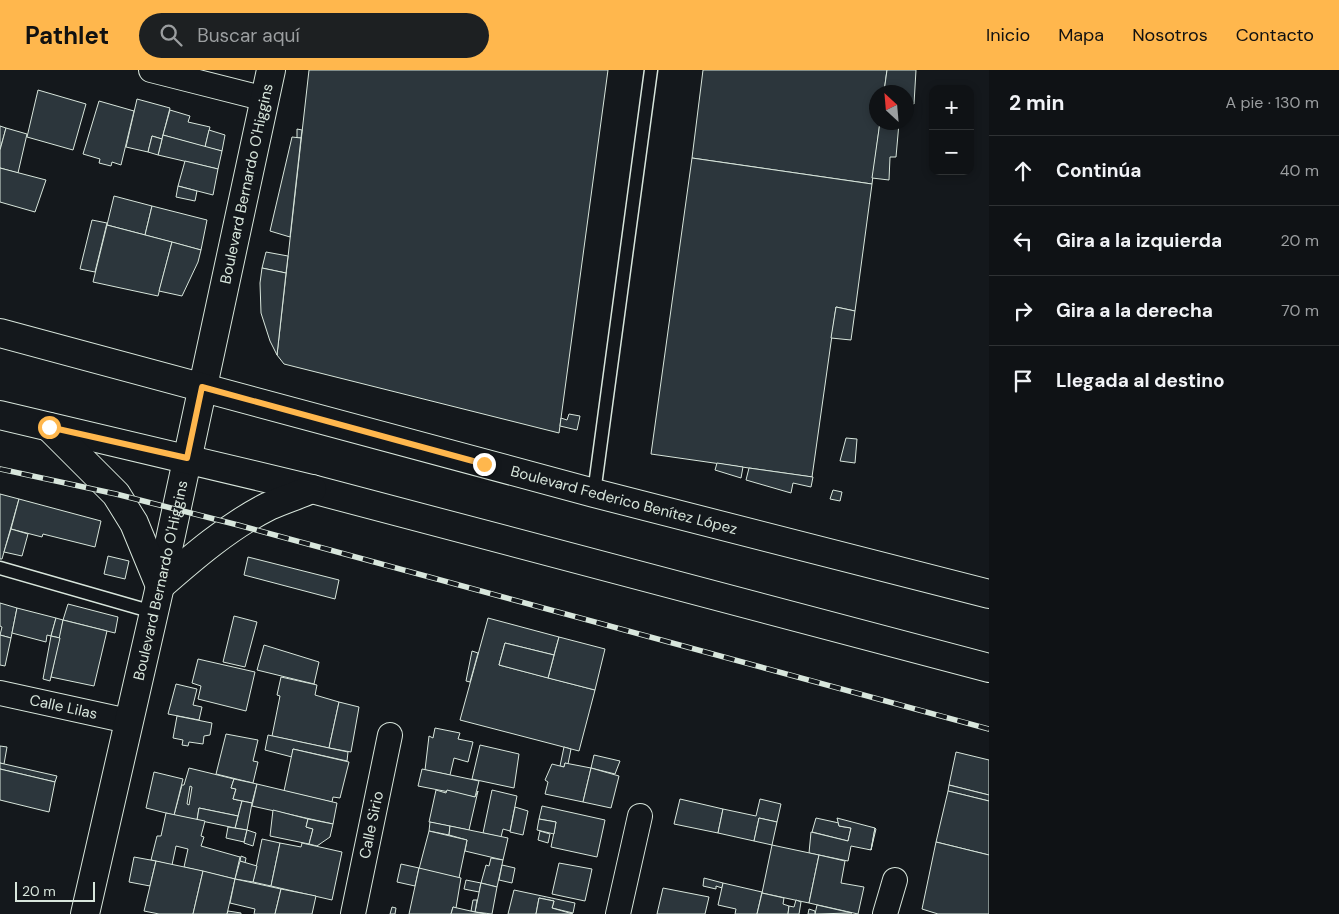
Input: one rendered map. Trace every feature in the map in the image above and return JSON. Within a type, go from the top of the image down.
[{"type":"main road","name":"Boulevard Bernardo O'Higgins","points":[[85,914],[160,586],[271,70]]},
{"type":"main road","name":"Boulevard Federico Benítez López","points":[[0,333],[594,493],[989,594]]},
{"type":"main road","points":[[0,415],[312,489],[989,668]]},
{"type":"main road","points":[[49,427],[116,494],[134,523],[160,586],[192,557],[238,526],[268,507],[312,489]]},
{"type":"street","points":[[150,70],[265,99]]},
{"type":"street","name":"Calle Lilas","points":[[0,693],[128,721]]},
{"type":"street","name":"Calle Sirio","points":[[353,914],[390,735]]},
{"type":"street","points":[[618,914],[640,816]]},
{"type":"street","points":[[885,914],[894,880]]},
{"type":"lane","points":[[594,493],[651,70]]},
{"type":"lane","points":[[0,568],[153,612]]},
{"type":"building","points":[[309,70],[608,70],[559,433],[284,364],[277,355]]},
{"type":"building","points":[[703,70],[887,70],[885,85],[869,85],[869,130],[879,130],[872,184],[692,158]]},
{"type":"building","points":[[887,70],[916,70],[914,104],[914,85],[885,85]]},
{"type":"building","points":[[38,90],[86,104],[73,150],[27,137]]},
{"type":"building","points":[[137,99],[170,108],[162,139],[152,136],[148,152],[126,147]]},
{"type":"building","points":[[99,101],[134,111],[121,165],[112,162],[111,166],[99,163],[100,159],[83,154]]},
{"type":"building","points":[[170,110],[190,116],[188,122],[210,127],[205,147],[163,135]]},
{"type":"building","points":[[0,126],[6,128],[0,150]]},
{"type":"building","points":[[6,128],[27,134],[18,173],[0,168],[0,150]]},
{"type":"building","points":[[297,129],[302,130],[301,138],[297,138]]},
{"type":"building","points":[[209,130],[225,135],[222,151],[205,147]]},
{"type":"building","points":[[879,130],[898,130],[896,157],[890,157],[889,180],[872,178]]},
{"type":"building","points":[[163,135],[222,151],[218,169],[158,155]]},
{"type":"building","points":[[152,136],[162,139],[158,155],[148,152]]},
{"type":"building","points":[[292,137],[301,138],[290,237],[270,231]]},
{"type":"building","points":[[692,158],[872,184],[855,311],[836,307],[812,477],[651,454]]},
{"type":"building","points":[[185,161],[218,169],[213,195],[178,186]]},
{"type":"building","points":[[0,168],[46,180],[35,212],[0,202]]},
{"type":"building","points":[[178,186],[197,191],[195,201],[176,197]]},
{"type":"building","points":[[114,196],[152,206],[145,235],[107,225]]},
{"type":"building","points":[[152,206],[207,220],[201,250],[145,235]]},
{"type":"building","points":[[92,220],[107,223],[95,272],[80,269]]},
{"type":"building","points":[[107,225],[172,242],[158,296],[93,282]]},
{"type":"building","points":[[172,242],[201,250],[198,262],[182,296],[159,291]]},
{"type":"building","points":[[266,252],[288,256],[286,273],[262,268]]},
{"type":"building","points":[[262,268],[286,273],[277,355],[270,341],[261,313],[260,283]]},
{"type":"building","points":[[836,307],[855,311],[851,340],[831,338]]},
{"type":"building","points":[[569,414],[580,416],[577,430],[560,426],[561,418],[567,420]]},
{"type":"building","points":[[846,438],[857,439],[855,463],[840,461]]},
{"type":"building","points":[[717,463],[743,467],[741,478],[715,470]]},
{"type":"building","points":[[749,468],[813,477],[811,487],[793,483],[791,493],[746,480]]},
{"type":"building","points":[[833,490],[842,492],[840,501],[830,499]]},
{"type":"building","points":[[0,494],[19,499],[2,559],[0,559]]},
{"type":"building","points":[[19,499],[101,521],[95,547],[43,534],[42,537],[11,529]]},
{"type":"building","points":[[11,529],[28,534],[22,556],[4,552]]},
{"type":"building","points":[[108,556],[129,561],[125,579],[104,574]]},
{"type":"building","points":[[248,557],[339,580],[335,599],[244,575]]},
{"type":"building","points":[[0,603],[17,608],[11,638],[0,635],[2,627],[0,626]]},
{"type":"building","points":[[68,604],[118,617],[115,633],[63,620]]},
{"type":"building","points":[[17,608],[56,618],[51,636],[47,635],[46,642],[12,633]]},
{"type":"building","points":[[234,616],[257,622],[245,667],[223,662]]},
{"type":"building","points":[[56,618],[63,620],[60,638],[51,636]]},
{"type":"building","points":[[488,618],[559,637],[554,655],[505,643],[499,665],[595,690],[579,751],[460,720]]},
{"type":"building","points":[[63,620],[107,631],[94,686],[51,677]]},
{"type":"building","points":[[0,635],[11,638],[5,666],[0,665]]},
{"type":"building","points":[[51,636],[60,638],[50,681],[43,679]]},
{"type":"building","points":[[559,637],[605,649],[595,690],[548,678]]},
{"type":"building","points":[[505,643],[554,655],[548,678],[499,665]]},
{"type":"building","points":[[264,645],[319,662],[314,684],[257,670]]},
{"type":"building","points":[[472,651],[478,653],[470,682],[466,681]]},
{"type":"building","points":[[198,659],[255,672],[246,711],[198,699],[201,686],[192,683]]},
{"type":"building","points":[[281,677],[317,685],[315,695],[339,702],[329,748],[272,736],[280,696],[277,695]]},
{"type":"building","points":[[176,684],[197,689],[193,705],[202,707],[199,720],[168,714]]},
{"type":"building","points":[[339,702],[359,707],[351,752],[329,748]]},
{"type":"building","points":[[177,716],[212,723],[210,735],[204,736],[203,744],[189,742],[188,746],[182,745],[183,740],[173,738]]},
{"type":"building","points":[[435,728],[460,733],[458,739],[473,742],[468,762],[454,758],[450,775],[425,770],[429,736],[433,738]]},
{"type":"building","points":[[226,734],[258,740],[253,761],[258,762],[253,783],[216,774]]},
{"type":"building","points":[[268,735],[348,752],[347,761],[293,749],[292,757],[265,750]]},
{"type":"building","points":[[480,745],[519,754],[514,788],[472,779]]},
{"type":"building","points":[[0,746],[7,747],[4,764],[0,763]]},
{"type":"building","points":[[564,747],[571,749],[568,764],[565,763],[564,767],[560,766]]},
{"type":"building","points":[[293,749],[349,762],[340,798],[333,797],[332,802],[284,791]]},
{"type":"building","points":[[956,752],[989,760],[989,795],[949,785]]},
{"type":"building","points":[[594,755],[620,761],[615,774],[591,768]]},
{"type":"building","points":[[0,763],[57,776],[55,782],[0,769]]},
{"type":"building","points":[[565,763],[591,768],[583,802],[545,794],[548,782],[545,780],[552,764],[564,767]]},
{"type":"building","points":[[189,768],[234,779],[231,788],[236,789],[233,799],[242,801],[238,816],[199,808],[197,820],[174,815],[182,785],[184,785]],"holes":[[[190,786],[192,787],[189,805],[187,804]]]},
{"type":"building","points":[[591,768],[619,776],[611,808],[583,802]]},
{"type":"building","points":[[0,769],[55,782],[49,812],[0,800]]},
{"type":"building","points":[[422,769],[479,781],[475,797],[418,786]]},
{"type":"building","points":[[154,772],[183,779],[174,815],[146,808]]},
{"type":"building","points":[[234,779],[257,784],[252,803],[233,799],[236,789],[231,788]]},
{"type":"building","points":[[257,784],[337,803],[333,824],[252,806]]},
{"type":"building","points":[[949,785],[989,795],[989,801],[948,791]]},
{"type":"building","points":[[436,790],[446,793],[447,790],[475,797],[478,791],[469,830],[429,822]]},
{"type":"building","points":[[492,790],[517,796],[510,831],[503,829],[501,837],[483,833]]},
{"type":"building","points":[[948,791],[989,801],[989,855],[936,842]]},
{"type":"building","points":[[680,799],[723,809],[718,833],[674,824]]},
{"type":"building","points":[[760,799],[781,804],[777,822],[759,818],[754,841],[718,833],[723,809],[756,816]]},
{"type":"building","points":[[242,801],[252,803],[247,830],[235,828]]},
{"type":"building","points":[[542,806],[605,820],[597,857],[551,847],[556,822],[539,819]]},
{"type":"building","points":[[515,807],[528,811],[523,835],[510,832]]},
{"type":"building","points":[[199,808],[238,816],[235,828],[197,820]]},
{"type":"building","points":[[273,810],[308,819],[306,827],[313,829],[309,844],[270,836]]},
{"type":"building","points":[[166,813],[205,821],[201,836],[204,837],[201,846],[240,857],[235,879],[184,867],[188,849],[176,846],[172,865],[151,860],[157,836],[161,836]]},
{"type":"building","points":[[759,818],[777,822],[772,845],[754,841]]},
{"type":"building","points":[[816,818],[839,823],[839,826],[851,828],[848,841],[812,832]]},
{"type":"building","points":[[837,818],[875,828],[871,850],[851,846],[848,861],[809,853],[811,832],[848,841],[851,828],[839,826]]},
{"type":"building","points":[[308,819],[333,824],[330,837],[317,846],[309,844],[313,829],[306,827]]},
{"type":"building","points":[[539,819],[556,822],[554,834],[537,830]]},
{"type":"building","points":[[430,822],[450,826],[449,835],[429,831]]},
{"type":"building","points":[[450,826],[508,838],[503,860],[465,851],[467,840],[449,835]]},
{"type":"building","points":[[228,827],[247,830],[244,842],[226,838]]},
{"type":"building","points":[[247,830],[256,833],[253,846],[244,843]]},
{"type":"building","points":[[429,831],[467,840],[459,878],[419,869]]},
{"type":"building","points":[[540,831],[550,834],[548,843],[538,840]]},
{"type":"building","points":[[262,839],[280,843],[271,886],[253,882]]},
{"type":"building","points":[[936,842],[989,855],[989,914],[938,914],[922,909]]},
{"type":"building","points":[[280,843],[301,847],[302,843],[342,852],[332,900],[271,886]]},
{"type":"building","points":[[772,845],[819,855],[809,903],[762,893]]},
{"type":"building","points":[[819,855],[845,861],[841,883],[864,887],[858,914],[809,903]]},
{"type":"building","points":[[241,856],[246,858],[245,863],[240,861]]},
{"type":"building","points":[[134,857],[156,861],[150,886],[129,882]]},
{"type":"building","points":[[491,858],[503,860],[497,887],[481,883],[486,865],[489,866]]},
{"type":"building","points":[[156,861],[203,871],[193,914],[159,914],[144,911]]},
{"type":"building","points":[[240,861],[257,866],[253,882],[235,879]]},
{"type":"building","points":[[559,863],[592,869],[585,901],[552,894]]},
{"type":"building","points":[[401,864],[419,868],[415,886],[397,882]]},
{"type":"building","points":[[502,865],[515,868],[512,883],[499,880]]},
{"type":"building","points":[[419,868],[461,878],[456,908],[453,907],[451,914],[409,914]]},
{"type":"building","points":[[203,871],[235,879],[227,914],[193,914]]},
{"type":"building","points":[[704,878],[723,883],[722,888],[716,886],[716,889],[703,886]]},
{"type":"building","points":[[235,879],[281,889],[275,914],[254,914],[255,909],[230,903]]},
{"type":"building","points":[[466,880],[481,883],[479,892],[464,889]]},
{"type":"building","points":[[481,883],[497,887],[492,914],[475,912]]},
{"type":"building","points":[[723,883],[762,892],[757,914],[735,914],[736,909],[718,905]]},
{"type":"building","points":[[663,888],[709,897],[705,914],[657,914]]},
{"type":"building","points":[[281,889],[316,896],[312,914],[275,914]]},
{"type":"building","points":[[514,890],[575,903],[573,913],[552,908],[554,901],[539,898],[536,914],[508,914]]},
{"type":"building","points":[[762,893],[784,898],[783,904],[789,906],[788,914],[757,914]]},
{"type":"building","points":[[539,898],[554,901],[552,908],[573,914],[536,914]]},
{"type":"building","points":[[473,900],[477,900],[475,912],[471,911]]},
{"type":"building","points":[[796,900],[801,902],[799,914],[788,914],[789,906],[794,907]]},
{"type":"building","points":[[817,905],[852,913],[815,914]]},
{"type":"building","points":[[392,907],[396,908],[395,914],[390,914]]},
{"type":"building","points":[[453,907],[475,912],[486,914],[451,914]]},
{"type":"building","points":[[809,909],[815,911],[815,914],[808,914]]},
{"type":"building","points":[[228,911],[241,913],[241,914],[227,914]]},
{"type":"railway","points":[[0,469],[116,494],[238,525],[989,729]]},
{"type":"route","points":[[49,427],[187,458],[202,387],[484,464]]}]
